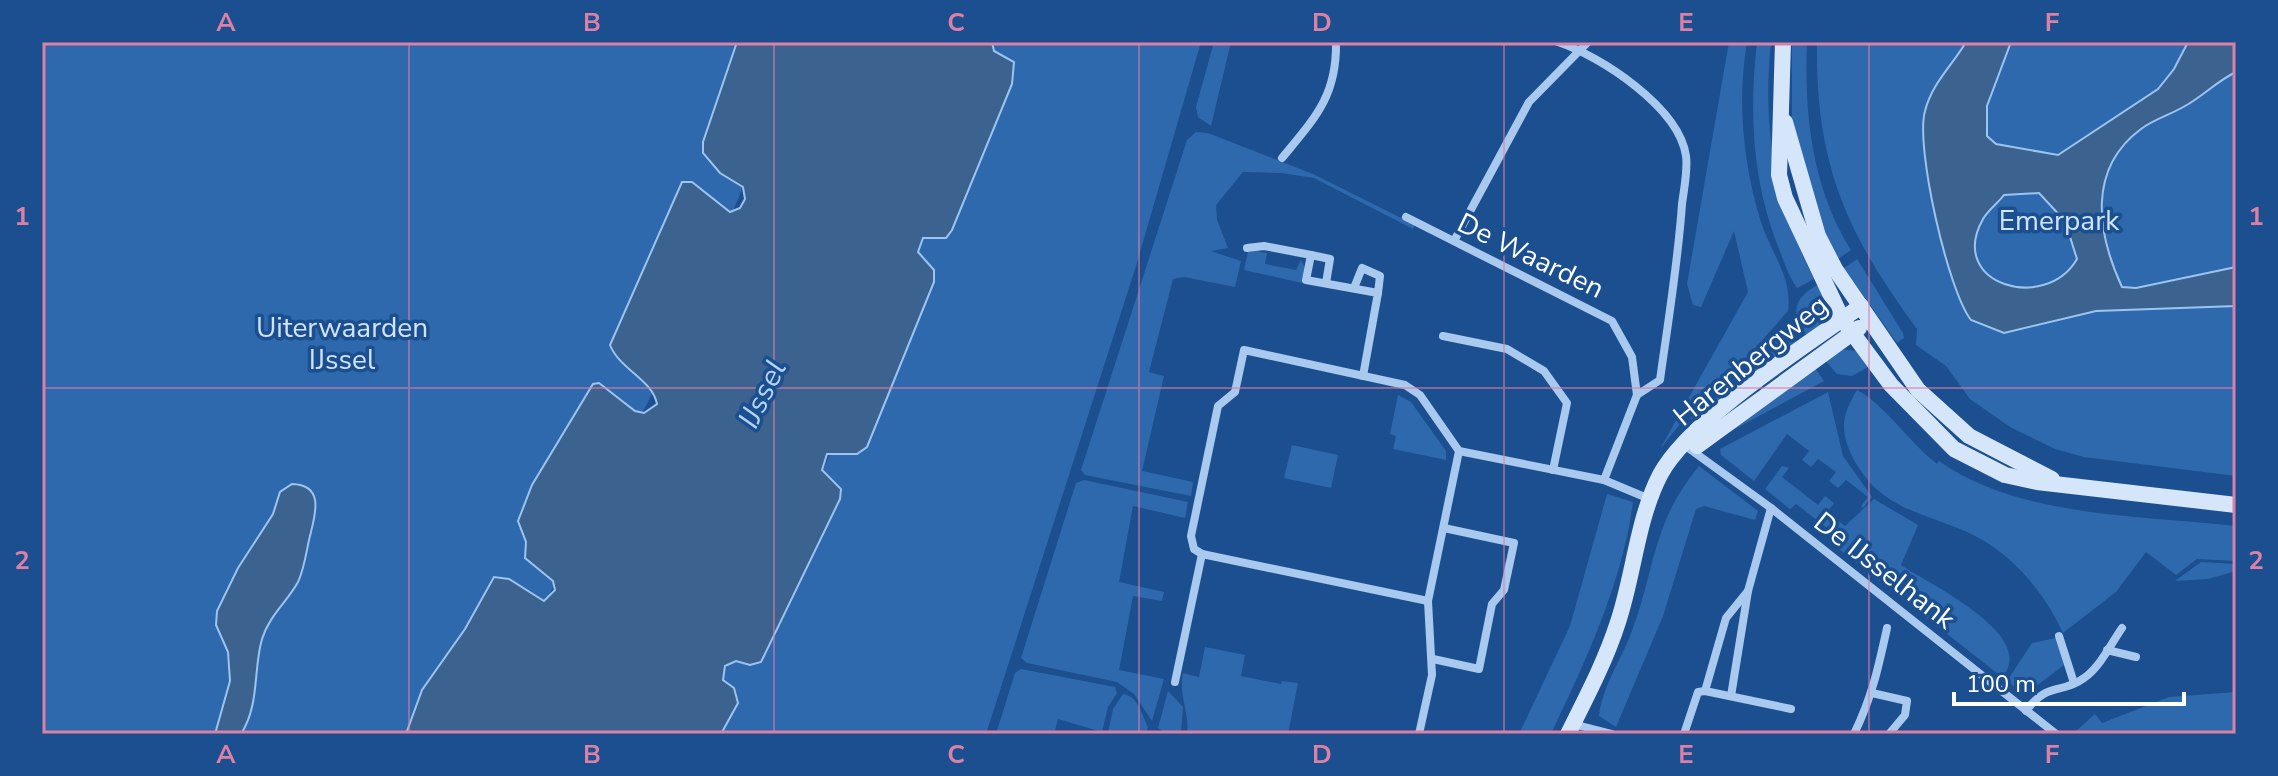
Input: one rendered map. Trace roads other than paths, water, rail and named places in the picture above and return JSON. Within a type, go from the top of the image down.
[{"type":"street","points":[[1282,158],[1323,108],[1336,70],[1336,42]]},
{"type":"street","points":[[1558,42],[1582,50],[1631,82],[1673,125],[1686,155],[1681,229],[1660,380],[1637,395]]},
{"type":"street","points":[[1454,241],[1529,102],[1588,42]]},
{"type":"street","points":[[1783,42],[1779,175],[1785,198],[1846,326],[1891,385],[1954,449],[2005,475],[2236,505]]},
{"type":"street","points":[[1781,109],[1818,236],[1835,269],[1918,390],[1969,436],[2064,485]]},
{"type":"street","name":"De Waarden","points":[[1406,217],[1612,321],[1632,357],[1637,395],[1604,480]]},
{"type":"street","points":[[1247,248],[1264,246],[1330,259],[1326,283]]},
{"type":"street","points":[[1311,255],[1306,280],[1378,293]]},
{"type":"street","points":[[1354,288],[1362,268],[1380,276],[1363,376]]},
{"type":"street","name":"Harenbergweg","points":[[1571,729],[1618,623],[1652,500],[1688,448],[1846,326],[1861,306]]},
{"type":"street","name":"Harenbergweg","points":[[1846,326],[1870,321]]},
{"type":"street","points":[[1443,336],[1507,349],[1544,371],[1567,403],[1553,470]]},
{"type":"street","points":[[1428,601],[1202,554],[1194,549],[1191,536],[1218,406],[1235,392],[1244,350],[1411,387],[1459,451],[1604,480],[1652,500]]},
{"type":"street","name":"De IJsselhank","points":[[1688,448],[1771,508],[2056,734]]},
{"type":"street","points":[[1419,734],[1433,659],[1428,601],[1459,451]]},
{"type":"street","points":[[1731,696],[1748,591],[1771,508]]},
{"type":"street","points":[[1433,659],[1479,669],[1492,604],[1504,590],[1514,543],[1444,528]]},
{"type":"street","points":[[1175,682],[1202,554]]},
{"type":"street","points":[[1705,691],[1726,618],[1748,591]]},
{"type":"street","points":[[1854,734],[1864,719],[1887,628]]},
{"type":"street","points":[[2026,711],[2044,691],[2074,683],[2090,674],[2122,628]]},
{"type":"street","points":[[2059,636],[2074,683]]},
{"type":"street","points":[[2107,650],[2136,657]]},
{"type":"street","points":[[1684,734],[1698,692],[1791,709]]},
{"type":"street","points":[[1872,693],[1907,701],[1905,715],[1889,734]]},
{"type":"street","points":[[1571,729],[1612,734]]},
{"type":"water","name":"IJssel","points":[[737,42],[992,42],[994,51],[1014,62],[1012,84],[952,230],[946,238],[923,238],[918,252],[934,270],[934,282],[867,447],[857,454],[827,454],[822,470],[841,489],[840,499],[761,662],[750,665],[736,661],[725,666],[723,680],[734,688],[738,703],[721,734],[406,734],[422,690],[465,629],[494,577],[509,579],[544,601],[555,590],[553,581],[525,558],[526,542],[518,521],[532,485],[593,384],[599,383],[635,411],[644,413],[657,404],[649,388],[621,361],[610,345],[682,182],[692,182],[730,212],[740,208],[745,199],[743,187],[720,173],[703,153],[703,142]]},
{"type":"water","points":[[1966,42],[2011,42],[1987,106],[1987,136],[1996,144],[2058,155],[2158,89],[2174,69],[2188,42],[2236,42],[2236,72],[2185,106],[2141,129],[2124,145],[2112,163],[2102,203],[2107,245],[2122,287],[2136,288],[2236,267],[2236,306],[2096,311],[2004,333],[1971,320],[1962,304],[1944,250],[1929,185],[1923,129],[1932,92]],"holes":[[[2039,193],[2065,221],[2077,259],[2063,275],[2044,285],[2024,287],[2004,284],[1988,275],[1978,261],[1975,242],[1983,219],[2004,195]]]},
{"type":"water","points":[[292,484],[310,490],[316,504],[302,572],[262,639],[254,699],[247,723],[241,734],[215,734],[230,681],[228,652],[216,625],[217,611],[238,568],[273,514],[280,492]]},
{"type":"park label","name":"Emerpark","points":[[2059,220]]},
{"type":"park label","name":"Uiterwaarden IJssel","points":[[342,343]]}]
